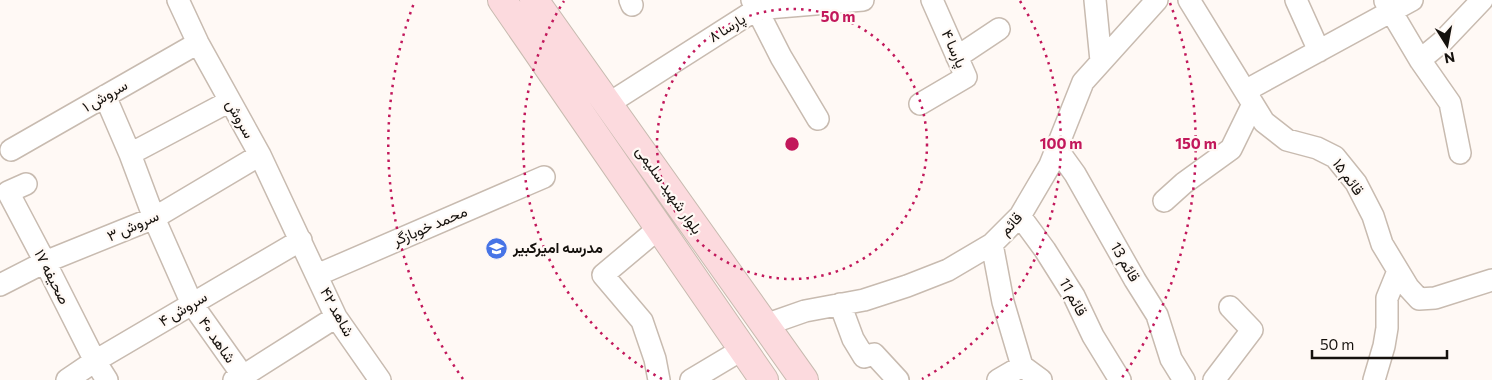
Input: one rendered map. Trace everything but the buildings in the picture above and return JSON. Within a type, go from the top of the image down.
[{"type":"main road","name":"بلوار شهید سلیمی","points":[[502,0],[764,380]]},
{"type":"main road","name":"بلوار شهید سلیمی","points":[[534,0],[804,380]]},
{"type":"street","name":"سروش","points":[[178,0],[198,43],[260,155],[301,240]]},
{"type":"street","name":"پارسا ۸","points":[[608,104],[754,5],[863,0]]},
{"type":"street","name":"پارسا ۴","points":[[920,104],[966,78],[932,0]]},
{"type":"street","points":[[1095,0],[1101,61]]},
{"type":"street","name":"قائم","points":[[765,325],[805,311],[864,300],[907,286],[948,270],[992,244],[1020,216],[1050,166],[1083,82],[1157,0]]},
{"type":"street","name":"قائم ۱۵","points":[[1189,0],[1264,122],[1287,140],[1317,148],[1335,157],[1356,183],[1373,216],[1382,244],[1408,287],[1419,299],[1435,298],[1492,280]]},
{"type":"street","points":[[1296,0],[1319,52]]},
{"type":"street","points":[[1164,201],[1184,183],[1231,149],[1249,98],[1388,6],[1412,0]]},
{"type":"street","points":[[1420,60],[1443,41],[1478,1]]},
{"type":"street","points":[[754,5],[781,58],[818,119]]},
{"type":"street","points":[[1388,6],[1420,60],[1450,103],[1460,153]]},
{"type":"street","points":[[957,57],[999,29]]},
{"type":"street","name":"سروش ۱","points":[[11,150],[198,43]]},
{"type":"street","name":"شاهد ۴۰","points":[[105,96],[130,154],[154,218],[192,304],[240,379]]},
{"type":"street","points":[[130,154],[230,101]]},
{"type":"street","name":"قائم 13","points":[[1056,149],[1076,174],[1135,280],[1157,315],[1171,359],[1184,380]]},
{"type":"street","name":"سروش ۳","points":[[0,285],[45,262],[154,218],[260,155]]},
{"type":"street","name":"محمد خوبازگر","points":[[317,275],[544,178]]},
{"type":"street","name":"صحیفه ۱۷","points":[[11,191],[95,361],[107,380]]},
{"type":"street","name":"قائم 11","points":[[1020,216],[1045,250],[1074,296],[1093,336],[1120,380]]},
{"type":"street","points":[[659,228],[603,275],[642,320],[655,359],[659,380]]},
{"type":"street","name":"شاهد ۴۲","points":[[301,240],[336,316],[380,380]]},
{"type":"street","name":"سروش ۴","points":[[67,380],[95,361],[301,240]]},
{"type":"street","points":[[992,244],[1003,302],[1022,366],[1041,380]]},
{"type":"street","points":[[1374,380],[1388,328],[1387,298],[1398,271]]},
{"type":"street","points":[[840,304],[853,339],[864,357],[874,354],[898,380]]},
{"type":"street","points":[[1214,380],[1252,330],[1230,307]]},
{"type":"street","points":[[240,379],[336,316]]},
{"type":"street","points":[[691,380],[743,349]]},
{"type":"street","points":[[998,380],[1022,366]]},
{"type":"place","name":"مدرسه امیرکبیر","points":[[497,248]]}]
